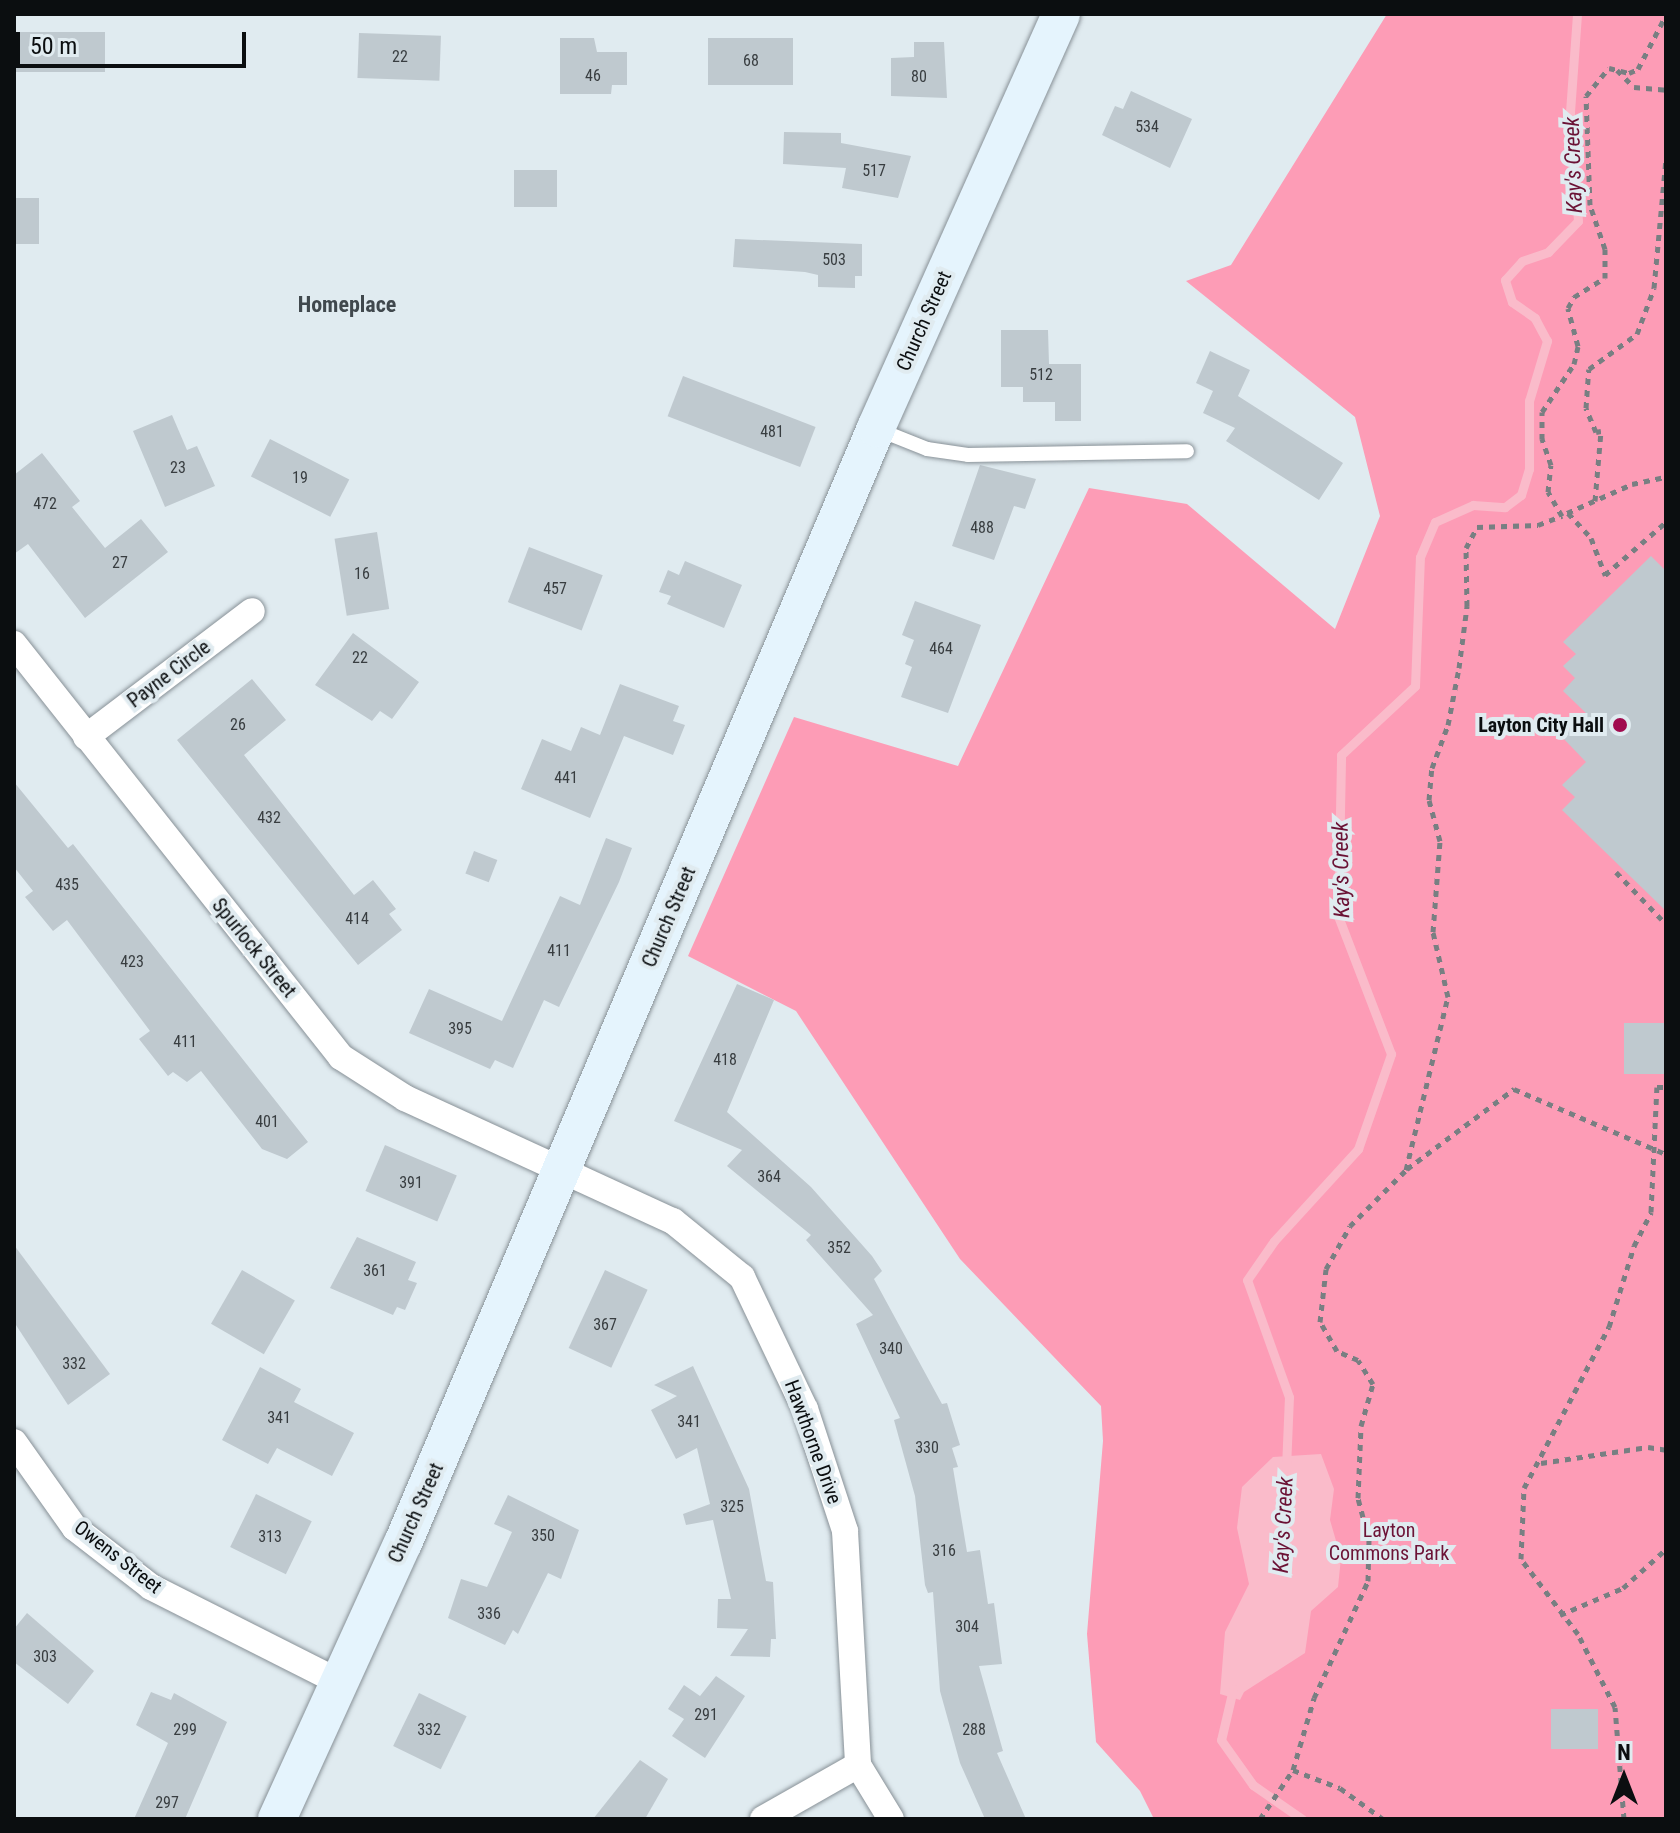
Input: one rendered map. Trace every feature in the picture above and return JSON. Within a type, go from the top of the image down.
[{"type":"street","name":"Church Street","points":[[277,1819],[337,1681],[403,1543],[876,428],[1061,14]]},
{"type":"street","name":"Payne Circle","points":[[86,737],[252,611]]},
{"type":"street","name":"Spurlock Street","points":[[14,644],[341,1057],[405,1098],[562,1169]]},
{"type":"street","name":"Hawthorne Drive","points":[[562,1169],[673,1221],[742,1277],[805,1409],[845,1531],[858,1765],[891,1819]]},
{"type":"street","name":"Owens Street","points":[[14,1442],[75,1528],[151,1587],[337,1681]]},
{"type":"street","points":[[763,1819],[858,1765]]},
{"type":"lane","points":[[876,428],[927,449],[968,455],[1187,451]]},
{"type":"path","points":[[1666,15],[1638,69],[1601,73],[1586,96],[1590,205],[1605,249],[1605,278],[1574,297],[1568,308],[1578,346],[1574,364],[1542,412],[1542,439],[1551,465],[1548,492],[1565,514],[1591,538],[1605,575],[1666,522]]},
{"type":"path","points":[[1617,70],[1634,87],[1666,90]]},
{"type":"path","points":[[1595,501],[1601,431],[1596,432],[1586,408],[1589,369],[1637,334],[1654,288],[1666,159]]},
{"type":"path","points":[[1406,1170],[1448,997],[1433,932],[1440,841],[1429,800],[1432,768],[1448,725],[1459,668],[1467,606],[1466,548],[1477,527],[1538,525],[1595,501],[1666,477]]},
{"type":"path","points":[[1616,872],[1666,924]]},
{"type":"path","points":[[1624,1819],[1615,1707],[1578,1634],[1559,1616],[1521,1559],[1524,1488],[1540,1463],[1563,1407],[1609,1327],[1634,1246],[1651,1212],[1657,1087],[1666,1087]]},
{"type":"path","points":[[1260,1819],[1293,1770],[1314,1698],[1368,1581],[1369,1540],[1358,1498],[1361,1426],[1373,1384],[1358,1360],[1337,1351],[1320,1322],[1326,1269],[1350,1226],[1406,1170],[1514,1089],[1666,1154]]},
{"type":"path","points":[[1540,1463],[1648,1447],[1666,1450]]},
{"type":"path","points":[[1559,1616],[1623,1588],[1666,1549]]},
{"type":"path","points":[[1293,1770],[1340,1788],[1383,1819]]},
{"type":"green space","name":"Layton Commons Park","points":[[1387,14],[1666,14],[1666,1819],[1154,1819],[1140,1791],[1096,1742],[1087,1634],[1103,1441],[1101,1406],[960,1259],[796,1011],[688,956],[794,717],[958,766],[1089,488],[1187,504],[1335,629],[1380,516],[1355,417],[1186,281],[1231,265]]},
{"type":"water","points":[[1321,1454],[1334,1489],[1330,1520],[1341,1558],[1338,1587],[1311,1611],[1305,1653],[1244,1692],[1240,1700],[1220,1694],[1225,1632],[1249,1584],[1237,1528],[1242,1487],[1273,1457]]},
{"type":"building","points":[[14,32],[105,32],[105,72],[14,72]]},
{"type":"building","points":[[359,33],[441,36],[439,81],[357,78]]},
{"type":"building","points":[[560,38],[594,38],[597,52],[627,52],[627,85],[612,85],[611,94],[560,94]]},
{"type":"building","points":[[708,38],[793,38],[793,85],[708,85]]},
{"type":"building","points":[[914,42],[944,42],[947,98],[891,96],[891,58],[914,57]]},
{"type":"building","points":[[1131,91],[1192,119],[1170,168],[1102,135],[1115,106],[1123,109]]},
{"type":"building","points":[[784,132],[841,133],[841,143],[911,156],[898,198],[842,188],[846,168],[783,164]]},
{"type":"building","points":[[514,170],[557,170],[557,207],[514,207]]},
{"type":"building","points":[[14,198],[39,198],[39,244],[14,244]]},
{"type":"building","points":[[735,239],[862,244],[862,276],[855,276],[855,288],[818,287],[818,275],[733,267]]},
{"type":"building","points":[[1001,330],[1048,330],[1049,364],[1081,364],[1081,421],[1055,421],[1055,402],[1023,402],[1023,387],[1001,387]]},
{"type":"building","points":[[1210,351],[1250,370],[1238,396],[1343,463],[1319,500],[1226,441],[1235,428],[1203,413],[1213,391],[1196,383]]},
{"type":"building","points":[[683,376],[816,427],[800,467],[668,416]]},
{"type":"building","points":[[172,415],[187,450],[197,446],[215,486],[165,507],[133,431]]},
{"type":"building","points":[[270,439],[349,479],[330,517],[251,476]]},
{"type":"building","points":[[42,453],[80,501],[72,507],[105,548],[141,519],[168,552],[85,618],[28,544],[14,554],[14,475]]},
{"type":"building","points":[[980,465],[1036,479],[1025,509],[1014,506],[994,560],[952,546]]},
{"type":"building","points":[[377,532],[389,609],[347,616],[335,539]]},
{"type":"building","points":[[529,547],[603,575],[582,630],[508,602]]},
{"type":"building","name":"Layton City Hall","points":[[1651,556],[1666,571],[1666,911],[1562,810],[1575,797],[1562,785],[1586,762],[1562,737],[1586,713],[1563,691],[1575,678],[1563,666],[1576,654],[1563,642]]},
{"type":"building","points":[[685,561],[742,585],[724,628],[667,604],[671,596],[659,592],[668,570],[679,575]]},
{"type":"building","points":[[915,601],[981,625],[948,713],[901,697],[912,667],[905,664],[914,640],[902,635]]},
{"type":"building","points":[[353,633],[419,682],[392,719],[380,711],[372,721],[315,685]]},
{"type":"building","points":[[252,679],[286,720],[244,755],[354,895],[373,880],[396,909],[389,914],[402,930],[358,965],[177,740]]},
{"type":"building","points":[[620,684],[679,706],[673,721],[685,725],[673,755],[624,736],[590,818],[521,789],[542,739],[571,751],[581,727],[600,735]]},
{"type":"building","points":[[14,782],[68,848],[73,844],[308,1142],[287,1159],[262,1149],[201,1071],[187,1082],[173,1072],[168,1076],[139,1039],[150,1031],[67,920],[53,931],[25,897],[33,891],[14,867]]},
{"type":"building","points":[[606,838],[632,848],[619,882],[559,1007],[544,1000],[513,1068],[495,1060],[490,1069],[409,1033],[429,989],[502,1021],[560,896],[580,905]]},
{"type":"building","points":[[474,851],[497,860],[489,882],[465,873]]},
{"type":"building","points":[[737,984],[774,1000],[727,1112],[811,1187],[872,1256],[882,1271],[874,1279],[942,1404],[947,1403],[960,1445],[952,1448],[958,1467],[953,1468],[967,1552],[980,1550],[988,1604],[994,1603],[1002,1664],[979,1666],[1003,1751],[997,1753],[1026,1819],[985,1819],[960,1763],[940,1691],[933,1592],[928,1593],[925,1585],[915,1496],[894,1420],[900,1418],[856,1324],[873,1315],[806,1240],[811,1235],[727,1166],[742,1150],[674,1121]]},
{"type":"building","points":[[1624,1023],[1666,1023],[1666,1074],[1624,1074]]},
{"type":"building","points":[[385,1145],[457,1175],[437,1222],[365,1191]]},
{"type":"building","points":[[357,1237],[416,1262],[408,1280],[417,1283],[405,1310],[397,1307],[393,1315],[330,1288]]},
{"type":"building","points":[[14,1245],[110,1374],[68,1405],[14,1322]]},
{"type":"building","points":[[242,1270],[295,1300],[264,1354],[211,1324]]},
{"type":"building","points":[[605,1270],[648,1290],[611,1368],[569,1348]]},
{"type":"building","points":[[693,1366],[749,1489],[766,1581],[773,1582],[776,1639],[771,1639],[770,1657],[730,1656],[748,1629],[717,1628],[718,1599],[731,1599],[713,1520],[686,1525],[683,1514],[710,1504],[697,1448],[676,1459],[651,1410],[677,1396],[654,1385]]},
{"type":"building","points":[[260,1367],[301,1389],[294,1402],[354,1433],[332,1476],[277,1448],[268,1464],[222,1440]]},
{"type":"building","points":[[256,1494],[312,1521],[286,1574],[230,1547]]},
{"type":"building","points":[[508,1495],[579,1530],[561,1579],[548,1573],[518,1634],[513,1630],[505,1645],[448,1618],[461,1579],[487,1587],[512,1532],[494,1524]]},
{"type":"building","points":[[27,1613],[94,1671],[68,1704],[14,1662],[14,1629]]},
{"type":"building","points":[[716,1676],[745,1696],[705,1758],[672,1736],[684,1719],[668,1709],[684,1685],[700,1696]]},
{"type":"building","points":[[151,1692],[171,1700],[174,1693],[227,1722],[185,1819],[134,1819],[168,1743],[136,1725]]},
{"type":"building","points":[[419,1693],[467,1716],[441,1769],[393,1746]]},
{"type":"building","points":[[1551,1709],[1598,1709],[1598,1749],[1551,1749]]},
{"type":"building","points":[[640,1760],[668,1779],[645,1819],[593,1819]]},
{"type":"waterway","name":"Kay's Creek","points":[[1286,1468],[1289,1397],[1247,1280],[1274,1241],[1358,1149],[1391,1054],[1338,916],[1341,755],[1415,686],[1420,557],[1435,522],[1473,505],[1505,507],[1521,495],[1529,469],[1529,401],[1547,341],[1535,318],[1512,302],[1505,280],[1522,261],[1548,252],[1578,221],[1570,112],[1577,14]]},
{"type":"waterway","name":"Kay's Creek","points":[[1233,1689],[1221,1740],[1253,1785],[1302,1819]]},
{"type":"place","name":"Layton City Hall","points":[[1620,725]]},
{"type":"district","name":"Homeplace","points":[[347,305]]}]
